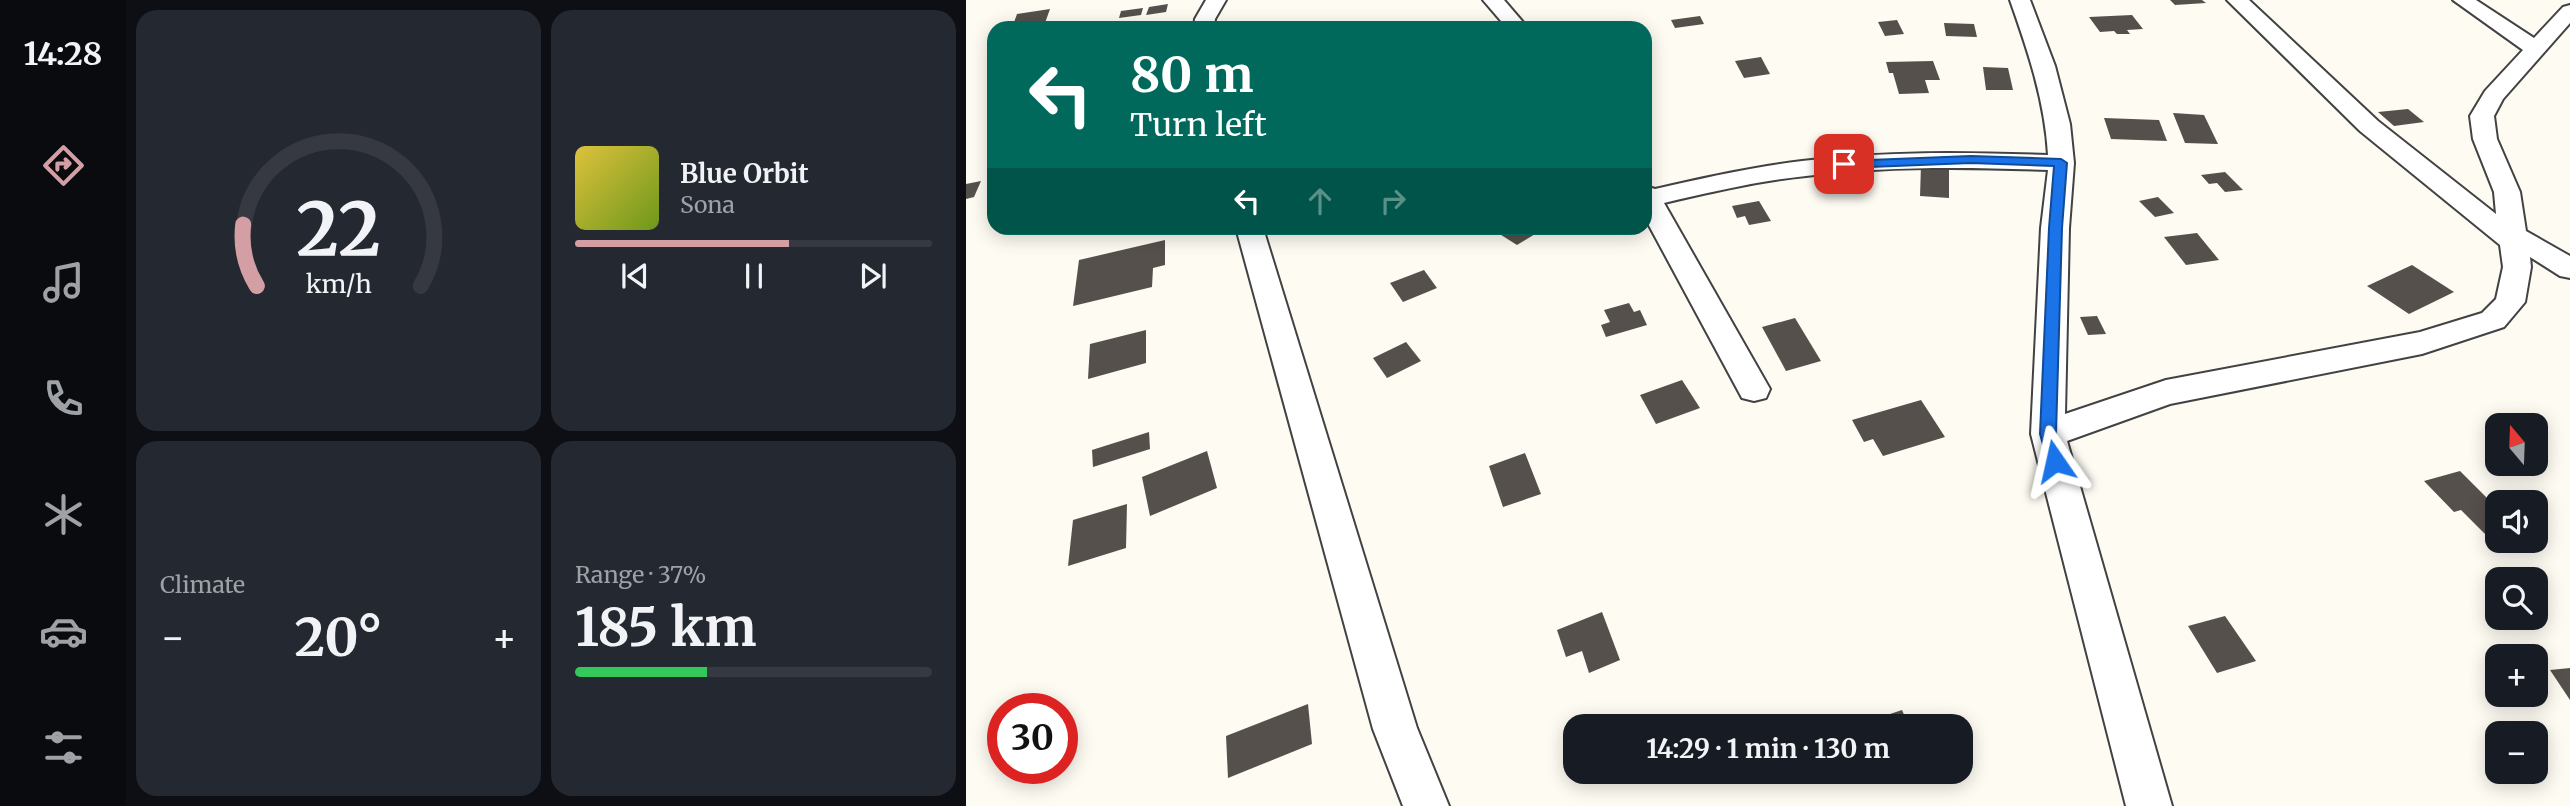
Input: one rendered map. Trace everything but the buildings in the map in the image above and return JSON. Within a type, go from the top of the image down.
[{"type":"street","points":[[1205,21],[1216,0]]},
{"type":"street","points":[[1493,0],[1512,21]]},
{"type":"street","points":[[2020,0],[2045,66],[2058,124],[2061,163],[2055,228],[2048,434],[2149,806]]},
{"type":"street","points":[[2237,0],[2369,126],[2513,239],[2570,270]]},
{"type":"street","points":[[2463,0],[2535,49]]},
{"type":"street","points":[[2048,434],[2166,392],[2422,343],[2494,320],[2510,302],[2517,267],[2507,192],[2485,139],[2482,116],[2493,96],[2570,11]]},
{"type":"street","points":[[1652,196],[1804,168],[1971,160],[2061,163]]},
{"type":"street","points":[[1652,208],[1754,389]]},
{"type":"street","points":[[1251,235],[1395,729],[1426,806]]},
{"type":"route","points":[[1844,164],[1971,160],[2061,163],[2055,228],[2048,434],[2055,461]]}]
